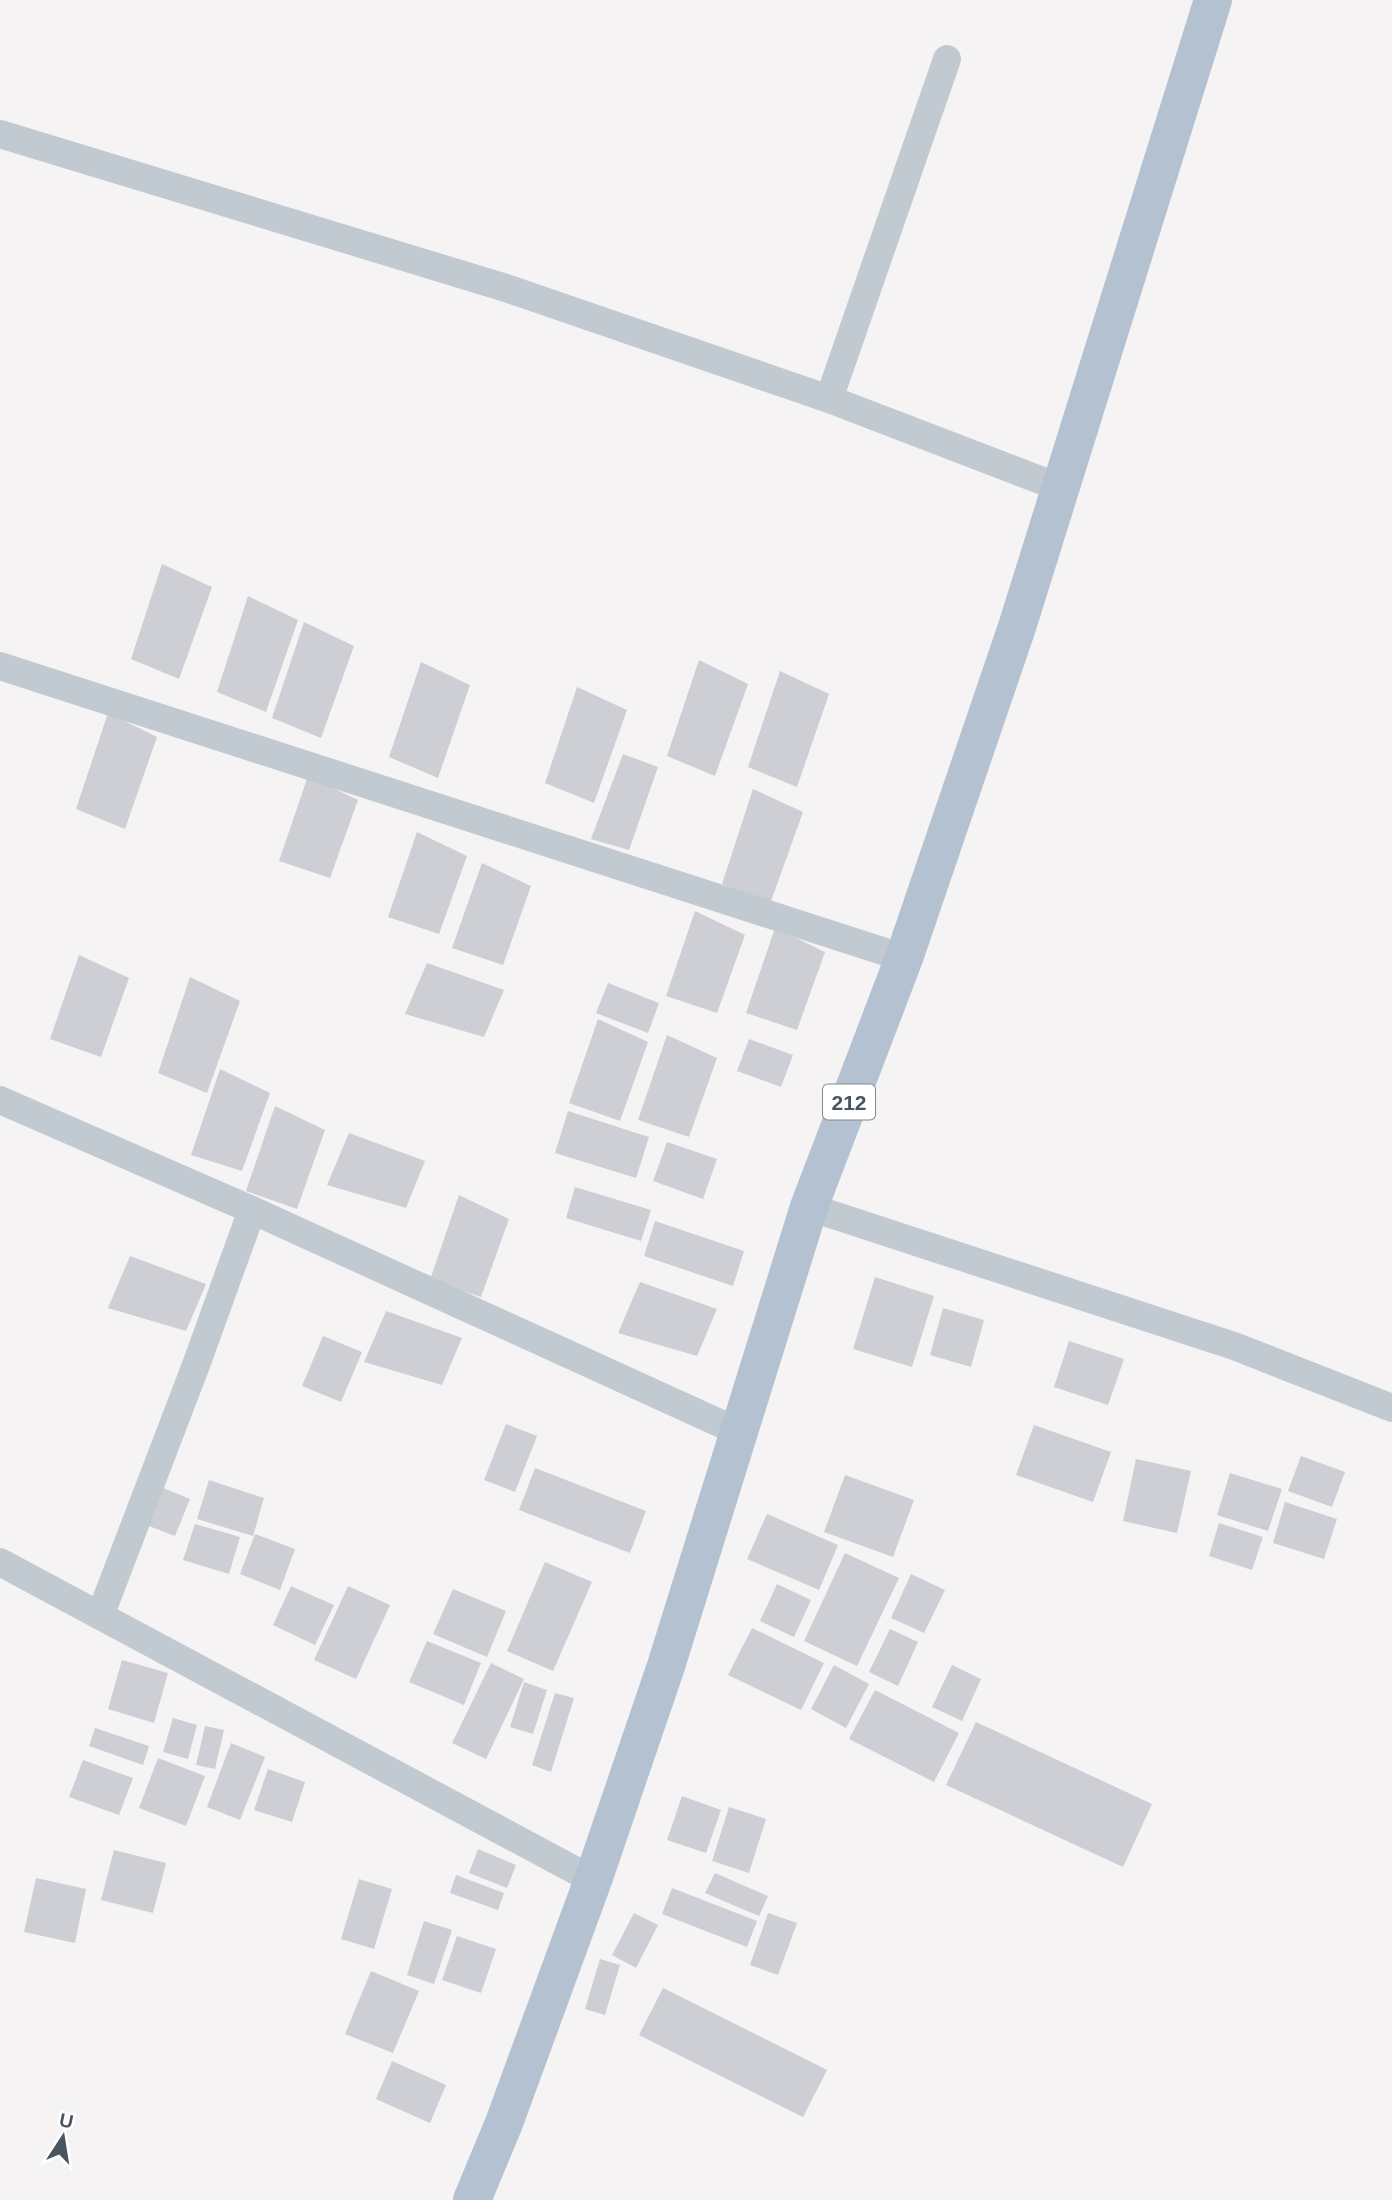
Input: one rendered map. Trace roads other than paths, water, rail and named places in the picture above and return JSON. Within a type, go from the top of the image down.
[{"type":"main road","name":"212","points":[[472,2200],[504,2123],[593,1880],[666,1666],[809,1207],[904,958],[1017,627],[1213,0]]},
{"type":"street","points":[[829,399],[947,59]]},
{"type":"street","points":[[0,134],[506,288],[829,399],[1061,488]]},
{"type":"street","points":[[0,666],[904,958]]},
{"type":"street","points":[[0,1100],[252,1210],[739,1432]]},
{"type":"street","points":[[809,1207],[1234,1346],[1392,1408]]},
{"type":"street","points":[[100,1616],[252,1210]]},
{"type":"street","points":[[0,1562],[593,1880]]}]
